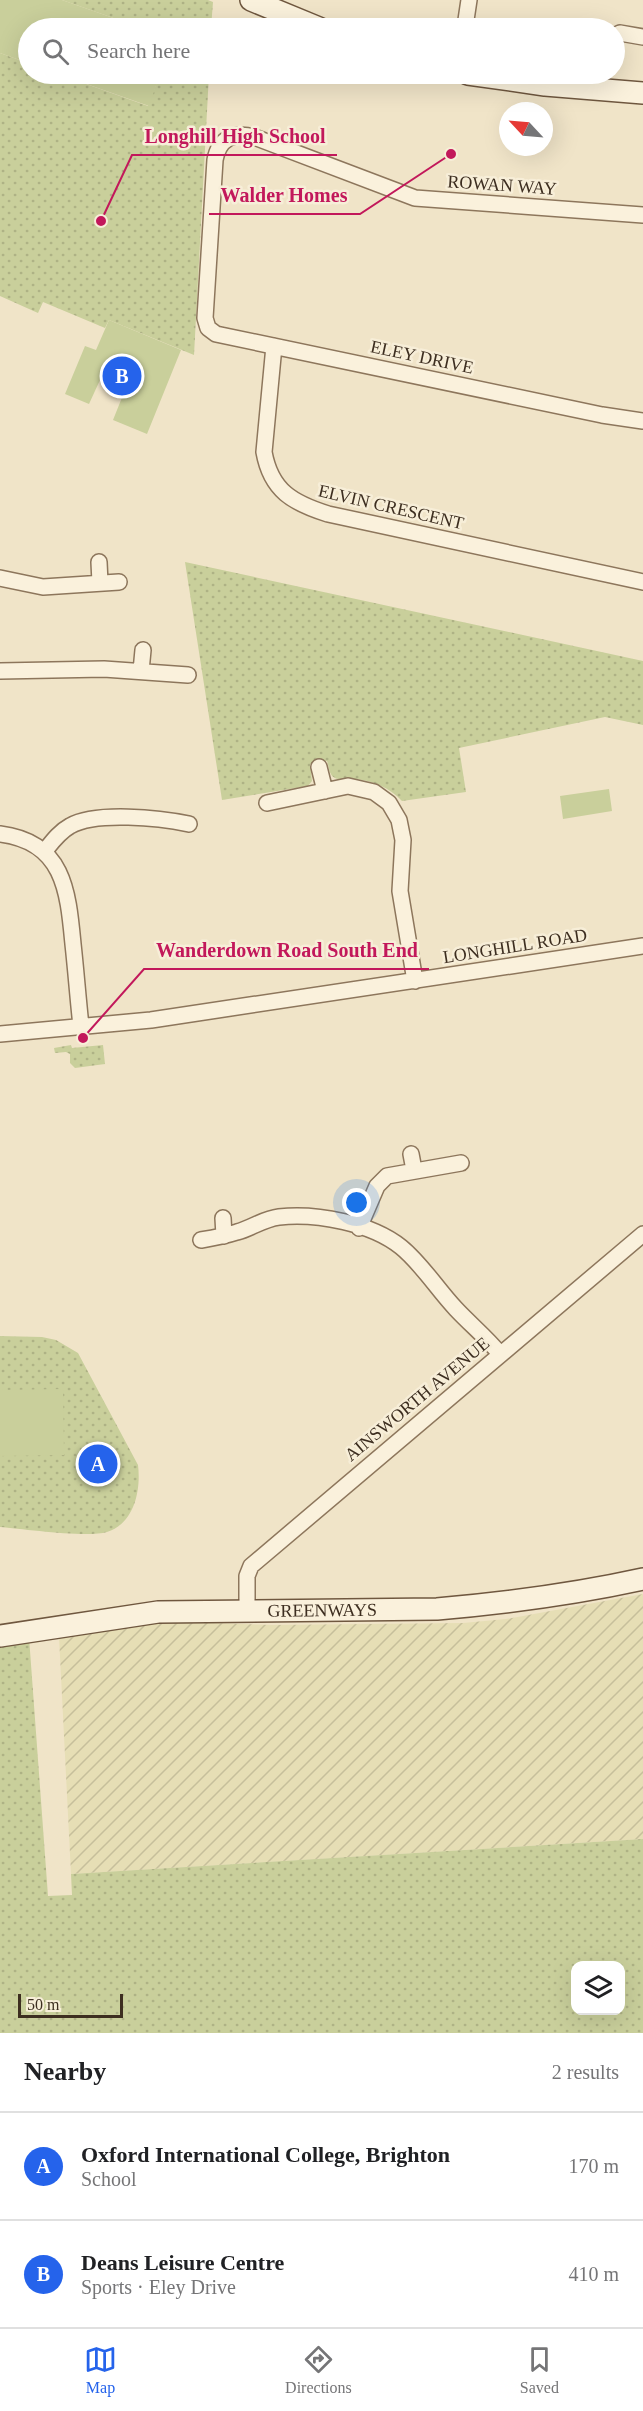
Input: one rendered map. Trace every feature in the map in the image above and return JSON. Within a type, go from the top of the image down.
[{"type":"street","points":[[251,0],[281,6],[302,18]]},
{"type":"street","points":[[466,18],[469,0]]},
{"type":"street","points":[[625,34],[643,37]]},
{"type":"street","points":[[538,84],[643,93]]},
{"type":"street","name":"ROWAN WAY","points":[[205,314],[217,152],[225,139],[236,135],[254,137],[415,198],[643,215]]},
{"type":"street","name":"ELEY DRIVE","points":[[205,314],[207,325],[216,334],[602,415],[643,421]]},
{"type":"street","name":"ELVIN CRESCENT","points":[[274,346],[264,452],[268,469],[275,482],[296,502],[328,514],[643,582]]},
{"type":"street","points":[[99,562],[100,583]]},
{"type":"street","points":[[0,578],[43,587],[119,582]]},
{"type":"street","points":[[141,671],[143,650]]},
{"type":"street","points":[[0,671],[61,668],[188,675]]},
{"type":"street","points":[[319,767],[325,791]]},
{"type":"street","points":[[267,803],[348,786],[365,788],[379,794],[395,811],[403,840],[400,891],[415,981]]},
{"type":"street","points":[[44,852],[66,828],[89,819],[163,819],[189,824]]},
{"type":"street","points":[[0,834],[22,839],[44,852],[60,873],[67,892],[81,1026]]},
{"type":"street","name":"LONGHILL ROAD","points":[[0,1034],[158,1019],[643,946]]},
{"type":"street","points":[[411,1154],[414,1170]]},
{"type":"street","points":[[359,1228],[373,1194],[382,1180],[392,1174],[461,1163]]},
{"type":"street","points":[[201,1240],[238,1232],[260,1221],[295,1216],[327,1217],[359,1228],[400,1247],[454,1308],[500,1354]]},
{"type":"street","points":[[223,1218],[224,1236]]},
{"type":"street","name":"AINSWORTH AVENUE","points":[[247,1610],[247,1576],[251,1566],[643,1234]]},
{"type":"street","name":"GREENWAYS","points":[[0,1636],[158,1612],[437,1609],[471,1606],[543,1598],[643,1579]]},
{"type":"shaded area","points":[[643,1594],[643,1839],[71,1874],[59,1637],[156,1621],[272,1625],[463,1623],[506,1619]]},
{"type":"green space","points":[[0,0],[62,0],[113,18],[18,18],[18,59],[0,53]]},
{"type":"green space","points":[[62,0],[208,0],[213,2],[212,18],[113,18]]},
{"type":"green space","points":[[0,53],[18,59],[18,84],[86,84],[148,106],[156,84],[208,84],[194,355],[109,320],[105,328],[43,302],[38,313],[0,296]]},
{"type":"green space","points":[[86,84],[157,84],[149,106]]},
{"type":"green space","points":[[109,320],[181,350],[147,434],[113,420],[125,390],[100,380],[89,404],[65,394],[85,346],[96,350]]},
{"type":"green space","points":[[185,562],[643,661],[643,725],[605,717],[459,748],[466,792],[402,801],[392,792],[374,783],[333,777],[327,761],[310,764],[312,781],[308,786],[222,800]]},
{"type":"green space","points":[[609,789],[612,811],[563,819],[560,796]]},
{"type":"green space","points":[[71,1045],[72,1048],[103,1045],[105,1064],[75,1068],[70,1063],[70,1054],[55,1053],[54,1048]]},
{"type":"green space","points":[[0,1336],[42,1337],[56,1340],[78,1353],[138,1465],[137,1494],[134,1504],[124,1521],[116,1528],[98,1534],[85,1534],[0,1527]]},
{"type":"green space","points":[[63,1389],[64,1455],[0,1456],[0,1390]]},
{"type":"green space","points":[[29,1637],[48,1896],[72,1895],[71,1874],[643,1839],[643,2033],[0,2033],[0,1642]]},
{"type":"place","name":"Walder Homes","points":[[451,154]]},
{"type":"place","name":"Longhill High School","points":[[101,221]]},
{"type":"place","name":"Deans Leisure Centre","points":[[122,376]]},
{"type":"place","name":"Wanderdown Road South End","points":[[83,1038]]},
{"type":"place","name":"Oxford International College, Brighton","points":[[98,1464]]}]
